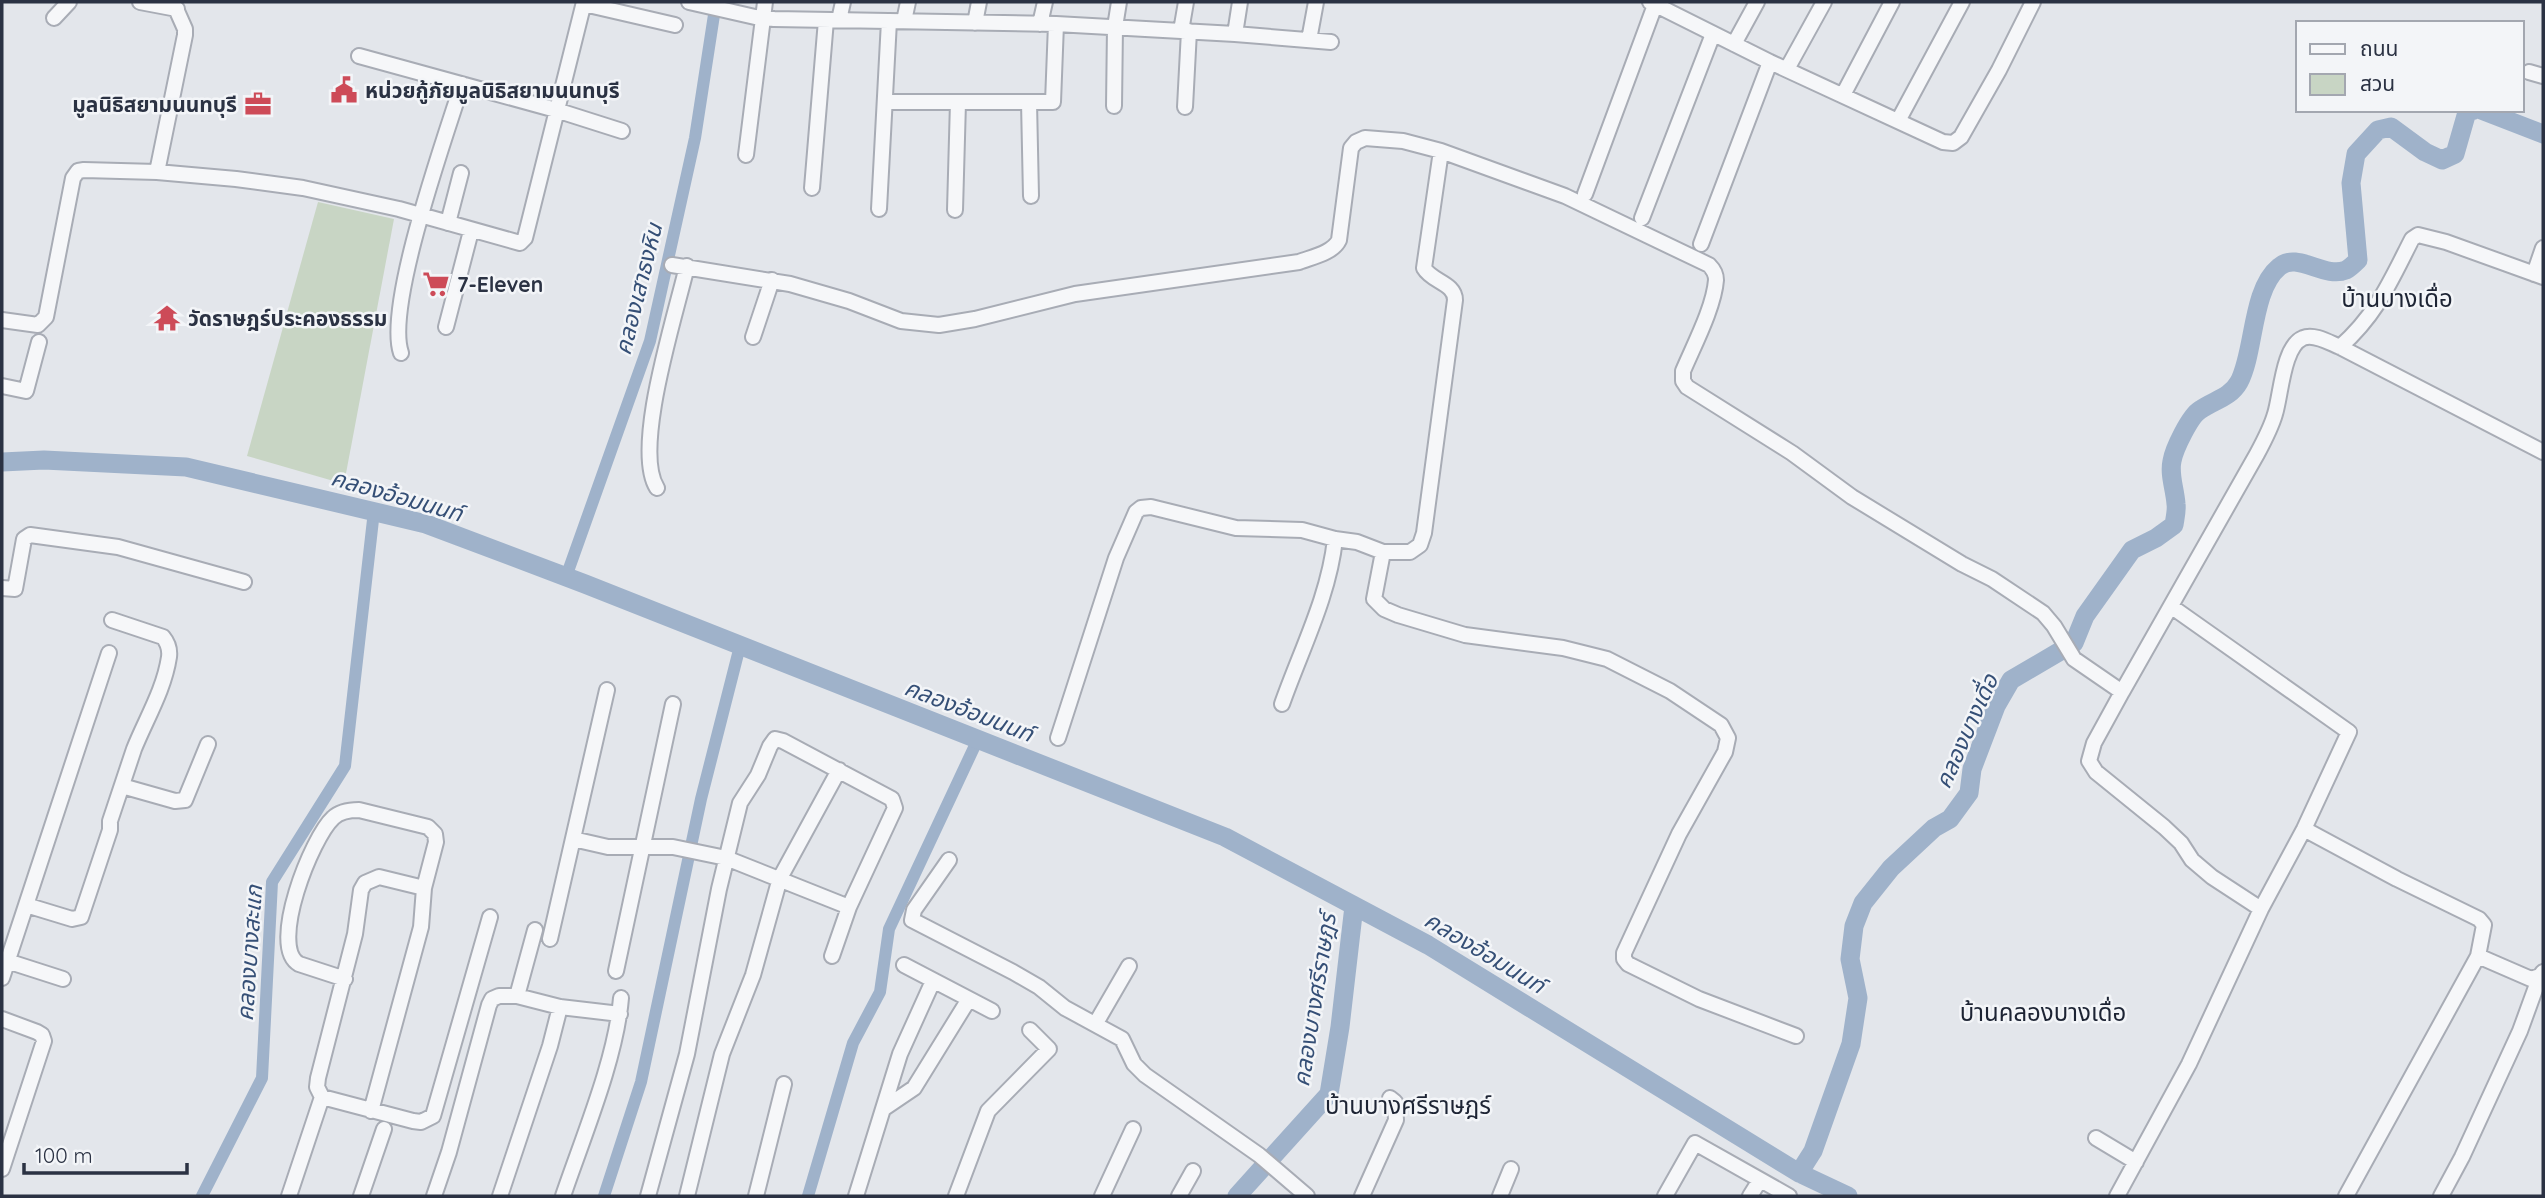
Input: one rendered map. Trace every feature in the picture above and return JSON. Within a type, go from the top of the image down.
[{"type":"street","points":[[54,18],[69,2]]},
{"type":"street","points":[[140,2],[175,5],[185,35],[158,172]]},
{"type":"street","points":[[746,155],[765,2]]},
{"type":"street","points":[[812,188],[832,20],[843,2]]},
{"type":"street","points":[[880,209],[887,102],[897,21],[908,2]]},
{"type":"street","points":[[975,23],[979,2]]},
{"type":"street","points":[[1040,24],[1045,2]]},
{"type":"street","points":[[1114,106],[1115,27],[1119,2]]},
{"type":"street","points":[[1185,107],[1186,2]]},
{"type":"street","points":[[1235,34],[1240,2]]},
{"type":"street","points":[[1309,40],[1316,2]]},
{"type":"street","points":[[1679,16],[1687,2]]},
{"type":"street","points":[[1734,44],[1756,2]]},
{"type":"street","points":[[1787,69],[1824,2]]},
{"type":"street","points":[[1843,95],[1892,2]]},
{"type":"street","points":[[1898,121],[1962,2]]},
{"type":"street","points":[[1585,194],[1653,3],[1770,62],[1943,142],[1953,143],[1961,137],[2033,2]]},
{"type":"street","points":[[2,320],[38,325],[46,317],[75,173],[84,170],[158,172],[303,188],[422,215],[516,243],[523,241],[584,3],[675,25]]},
{"type":"street","points":[[694,3],[762,18],[1056,24],[1331,42]]},
{"type":"street","points":[[887,102],[1052,102],[1056,24]]},
{"type":"street","points":[[1642,218],[1713,34]]},
{"type":"street","points":[[359,56],[622,131]]},
{"type":"street","points":[[1701,244],[1770,62]]},
{"type":"street","points":[[401,353],[397,333],[406,273],[462,84]]},
{"type":"street","points":[[956,210],[958,102]]},
{"type":"street","points":[[1029,102],[1031,196]]},
{"type":"street","points":[[657,488],[652,480],[649,464],[651,415],[680,266],[772,280],[849,301],[901,321],[939,325],[975,319],[1075,294],[1300,262],[1336,246],[1347,166],[1351,148],[1356,142],[1365,138],[1404,141],[1441,151],[1565,196],[1709,265],[1716,278],[1711,301],[1683,371],[1683,381],[1687,387],[1792,453],[1852,497],[1962,564],[1992,579],[2043,613],[2074,659],[2122,692]]},
{"type":"street","points":[[1058,738],[1116,558],[1136,512],[1141,508],[1151,507],[1236,528],[1302,530],[1357,542],[1383,552],[1410,552],[1420,545],[1426,520],[1455,300],[1455,293],[1428,275],[1424,268],[1441,151]]},
{"type":"street","points":[[447,223],[461,173]]},
{"type":"street","points":[[446,327],[471,231]]},
{"type":"street","points":[[2340,347],[2380,302],[2412,239],[2418,235],[2446,242],[2539,276],[2543,248]]},
{"type":"street","points":[[753,337],[772,280]]},
{"type":"street","points":[[2261,909],[2212,877],[2192,860],[2181,843],[2096,772],[2089,761],[2094,743],[2268,432],[2276,413],[2285,367],[2294,346],[2301,338],[2311,336],[2340,347],[2543,452]]},
{"type":"street","points":[[2,387],[26,391],[39,342]]},
{"type":"street","points":[[2,588],[15,589],[24,539],[30,536],[118,547],[244,582]]},
{"type":"street","points":[[1282,704],[1318,608],[1333,557],[1335,539]]},
{"type":"street","points":[[1383,552],[1374,599],[1384,609],[1465,635],[1563,648],[1607,659],[1670,691],[1721,725],[1728,738],[1725,752],[1665,861],[1656,887],[1624,953],[1624,959],[1628,964],[1699,999],[1797,1036]]},
{"type":"street","points":[[2117,1196],[2189,1064],[2261,909],[2304,829],[2349,732],[2346,727],[2172,607]]},
{"type":"street","points":[[26,905],[72,919],[81,918],[134,749],[146,727],[169,657],[167,643],[163,637],[112,620]]},
{"type":"street","points":[[2,978],[109,653]]},
{"type":"street","points":[[550,939],[607,690]]},
{"type":"street","points":[[616,971],[673,704]]},
{"type":"street","points":[[110,830],[116,824],[129,788],[146,739],[146,727]]},
{"type":"street","points":[[648,1196],[687,1054],[726,858],[740,803],[758,775],[775,740],[783,741],[839,769],[892,799],[895,808],[849,907],[832,956]]},
{"type":"street","points":[[129,788],[175,801],[185,800],[208,744]]},
{"type":"street","points":[[687,1196],[722,1054],[753,975],[780,878],[839,769]]},
{"type":"street","points":[[345,979],[293,961],[288,947],[289,924],[308,857],[333,818],[349,810],[359,810],[432,829],[436,842],[424,888],[421,927],[371,1111]]},
{"type":"street","points":[[2304,829],[2479,919],[2484,925],[2478,956],[2346,1196]]},
{"type":"street","points":[[573,839],[597,846],[673,847],[726,858],[849,907]]},
{"type":"street","points":[[949,860],[914,910],[912,920],[1040,987],[1065,1008],[1122,1039],[1135,1064],[1145,1075],[1259,1155],[1307,1196]]},
{"type":"street","points":[[289,1196],[322,1097],[317,1087],[318,1078],[345,979],[361,890],[365,883],[379,877],[424,888]]},
{"type":"street","points":[[322,1097],[421,1122],[433,1116],[490,917]]},
{"type":"street","points":[[517,996],[535,930]]},
{"type":"street","points":[[2478,956],[2526,978],[2531,979],[2542,974]]},
{"type":"street","points":[[8,961],[63,979]]},
{"type":"street","points":[[904,965],[992,1011]]},
{"type":"street","points":[[1096,1023],[1129,966]]},
{"type":"street","points":[[2441,1196],[2520,1031],[2542,974]]},
{"type":"street","points":[[856,1196],[900,1054],[933,981]]},
{"type":"street","points":[[434,1196],[450,1152],[492,999],[499,996],[517,996],[559,1007],[620,1014]]},
{"type":"street","points":[[563,1196],[606,1068],[620,1014],[621,998]]},
{"type":"street","points":[[883,1109],[914,1088],[969,999]]},
{"type":"street","points":[[500,1196],[550,1046],[559,1007]]},
{"type":"street","points":[[2,1019],[37,1032],[44,1041],[2,1169]]},
{"type":"street","points":[[957,1196],[988,1111],[1049,1049],[1030,1030]]},
{"type":"street","points":[[757,1196],[784,1084]]},
{"type":"street","points":[[1362,1196],[1396,1120],[1395,1102],[1390,1098]]},
{"type":"street","points":[[361,1196],[384,1129]]},
{"type":"street","points":[[1102,1196],[1133,1129]]},
{"type":"street","points":[[2096,1138],[2136,1161]]},
{"type":"street","points":[[1665,1196],[1695,1143],[1789,1196]]},
{"type":"street","points":[[1500,1196],[1511,1169]]},
{"type":"street","points":[[1180,1196],[1192,1171]]},
{"type":"street","points":[[1750,1196],[1760,1180]]},
{"type":"green space","points":[[318,202],[394,219],[344,484],[247,456]]},
{"type":"waterway","name":"คลองเสาธงหิน","points":[[566,577],[650,341],[695,138],[716,2]]},
{"type":"waterway","name":"คลองบางเดื่อ","points":[[1799,1173],[1813,1151],[1851,1044],[1858,998],[1850,959],[1854,926],[1863,903],[1891,868],[1934,828],[1950,819],[1969,793],[1972,769],[1996,706],[2011,680],[2074,643],[2085,616],[2132,550],[2174,525],[2176,506],[2171,466],[2173,456],[2196,413],[2226,395],[2239,382],[2248,355],[2258,306],[2270,277],[2286,263],[2302,263],[2338,272],[2348,269],[2358,260],[2351,183],[2356,154],[2378,130],[2391,127],[2425,152],[2442,160],[2455,154],[2467,112]]},
{"type":"waterway","name":"คลองบางเดื่อ","points":[[2486,112],[2543,134]]},
{"type":"waterway","name":"คลองอ้อมนนท์","points":[[2,462],[44,460],[186,467],[426,524],[585,584],[1225,837],[1428,945],[1799,1173],[1848,1196]]},
{"type":"waterway","name":"คลองบางสะแก","points":[[202,1196],[262,1078],[272,882],[345,766],[374,511]]},
{"type":"waterway","points":[[604,1196],[641,1082],[701,799],[740,646]]},
{"type":"waterway","points":[[808,1196],[853,1043],[880,992],[889,929],[978,739]]},
{"type":"waterway","name":"คลองบางศรีราษฎร์","points":[[1237,1196],[1329,1094],[1354,906]]},
{"type":"place","name":"หน่วยกู้ภัยมูลนิธิสยามนนทบุรี","points":[[344,90]]},
{"type":"place","name":"มูลนิธิสยามนนทบุรี","points":[[258,104]]},
{"type":"place","name":"7-Eleven","points":[[436,284]]},
{"type":"place","name":"วัดราษฎร์ประคองธรรม","points":[[167,318]]},
{"type":"district","name":"บ้านบางเดื่อ","points":[[2397,298]]},
{"type":"district","name":"บ้านคลองบางเดื่อ","points":[[2043,1012]]},
{"type":"district","name":"บ้านบางศรีราษฎร์","points":[[1408,1105]]}]
